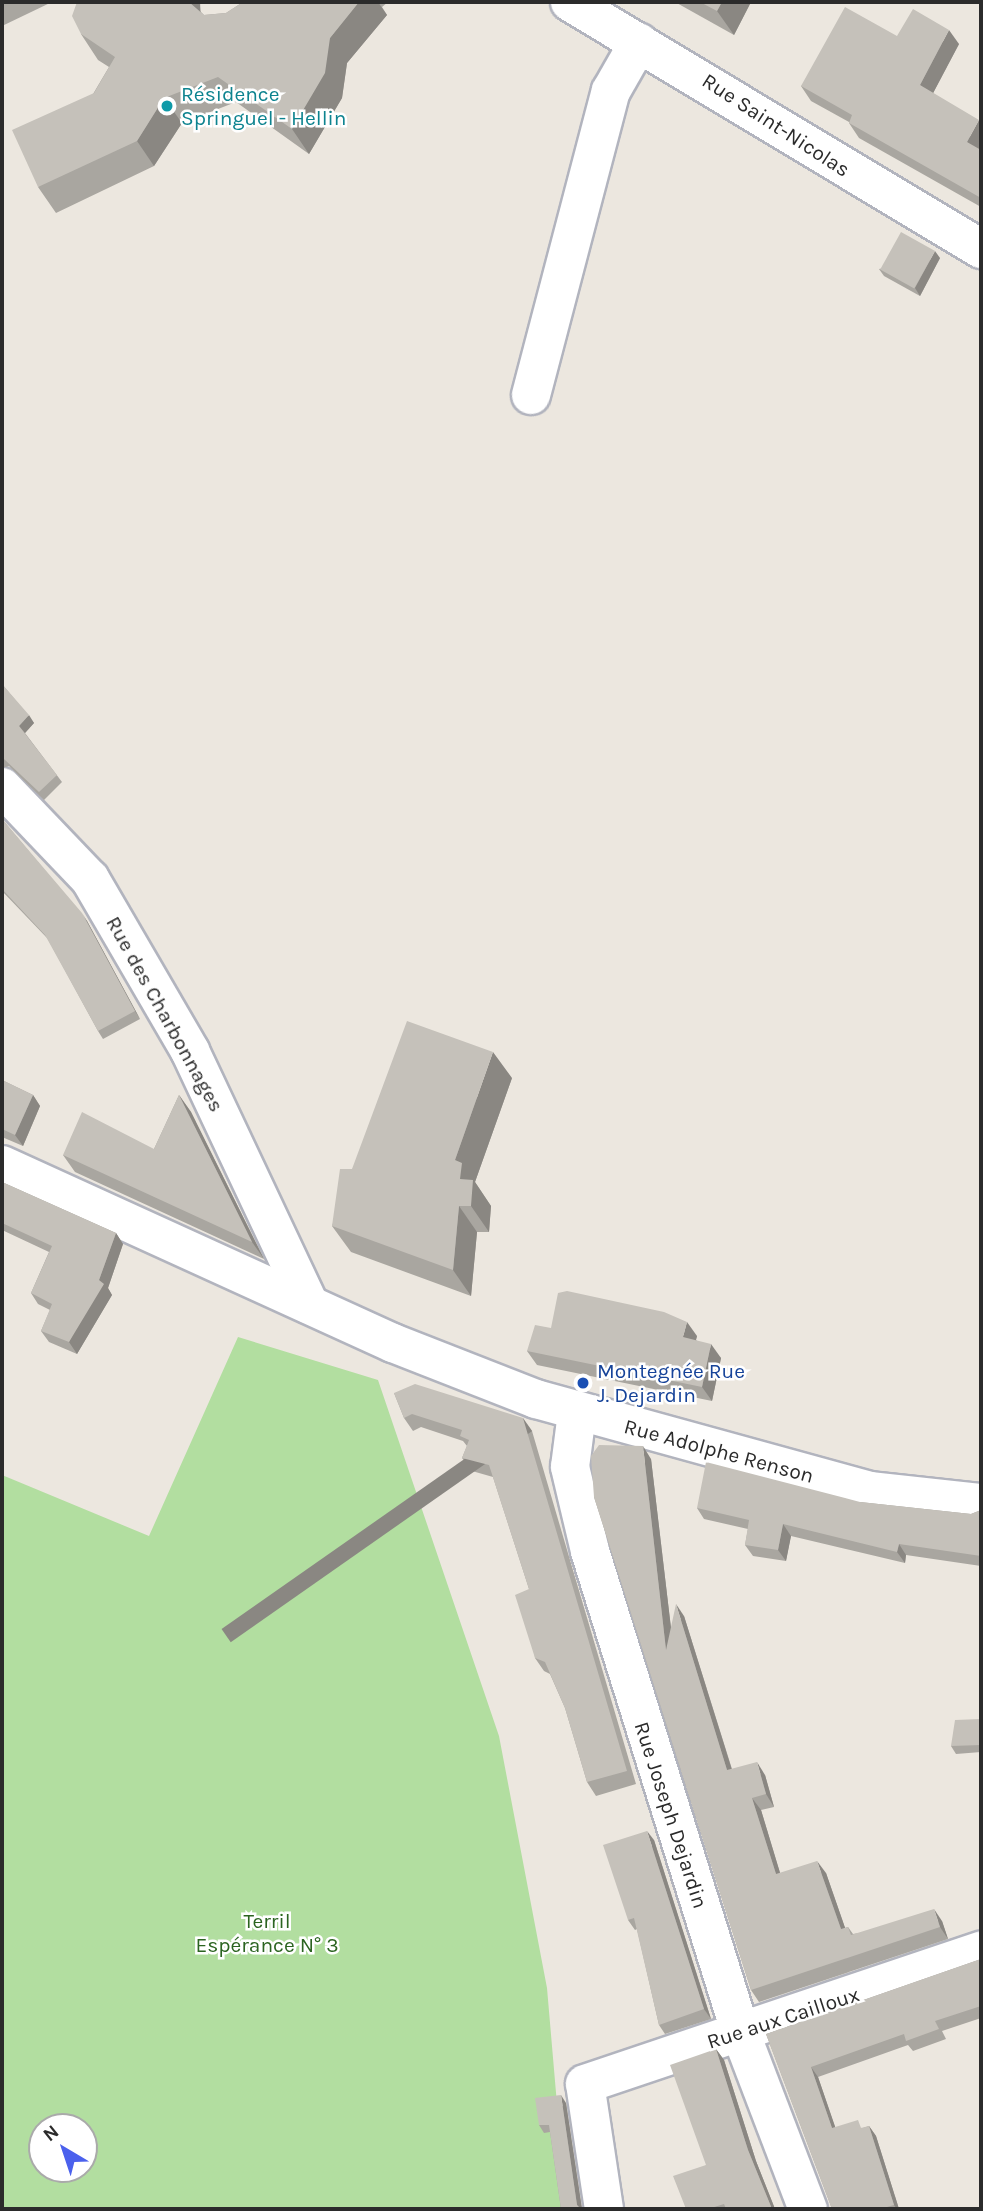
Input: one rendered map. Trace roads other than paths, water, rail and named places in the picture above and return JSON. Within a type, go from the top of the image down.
[{"type":"street","name":"Rue Saint-Nicolas","points":[[570,2],[639,41],[797,144],[981,249]]},
{"type":"street","points":[[531,395],[611,91],[639,41]]},
{"type":"street","name":"Rue des Charbonnages","points":[[2,786],[90,879],[190,1051],[309,1304]]},
{"type":"street","name":"Rue Adolphe Renson","points":[[2,1165],[393,1343],[577,1413],[870,1491],[981,1503]]},
{"type":"street","name":"Rue Joseph Dejardin","points":[[577,1413],[570,1467],[587,1540],[741,2034],[808,2209]]},
{"type":"street","name":"Rue aux Cailloux","points":[[604,2209],[586,2084],[981,1951]]},
{"type":"place","name":"Résidence Springuel - Hellin","points":[[167,106]]},
{"type":"place","name":"Montegnée Rue J. Dejardin","points":[[583,1383]]},
{"type":"park label","name":"Terril Espérance N° 3","points":[[267,1933]]}]
